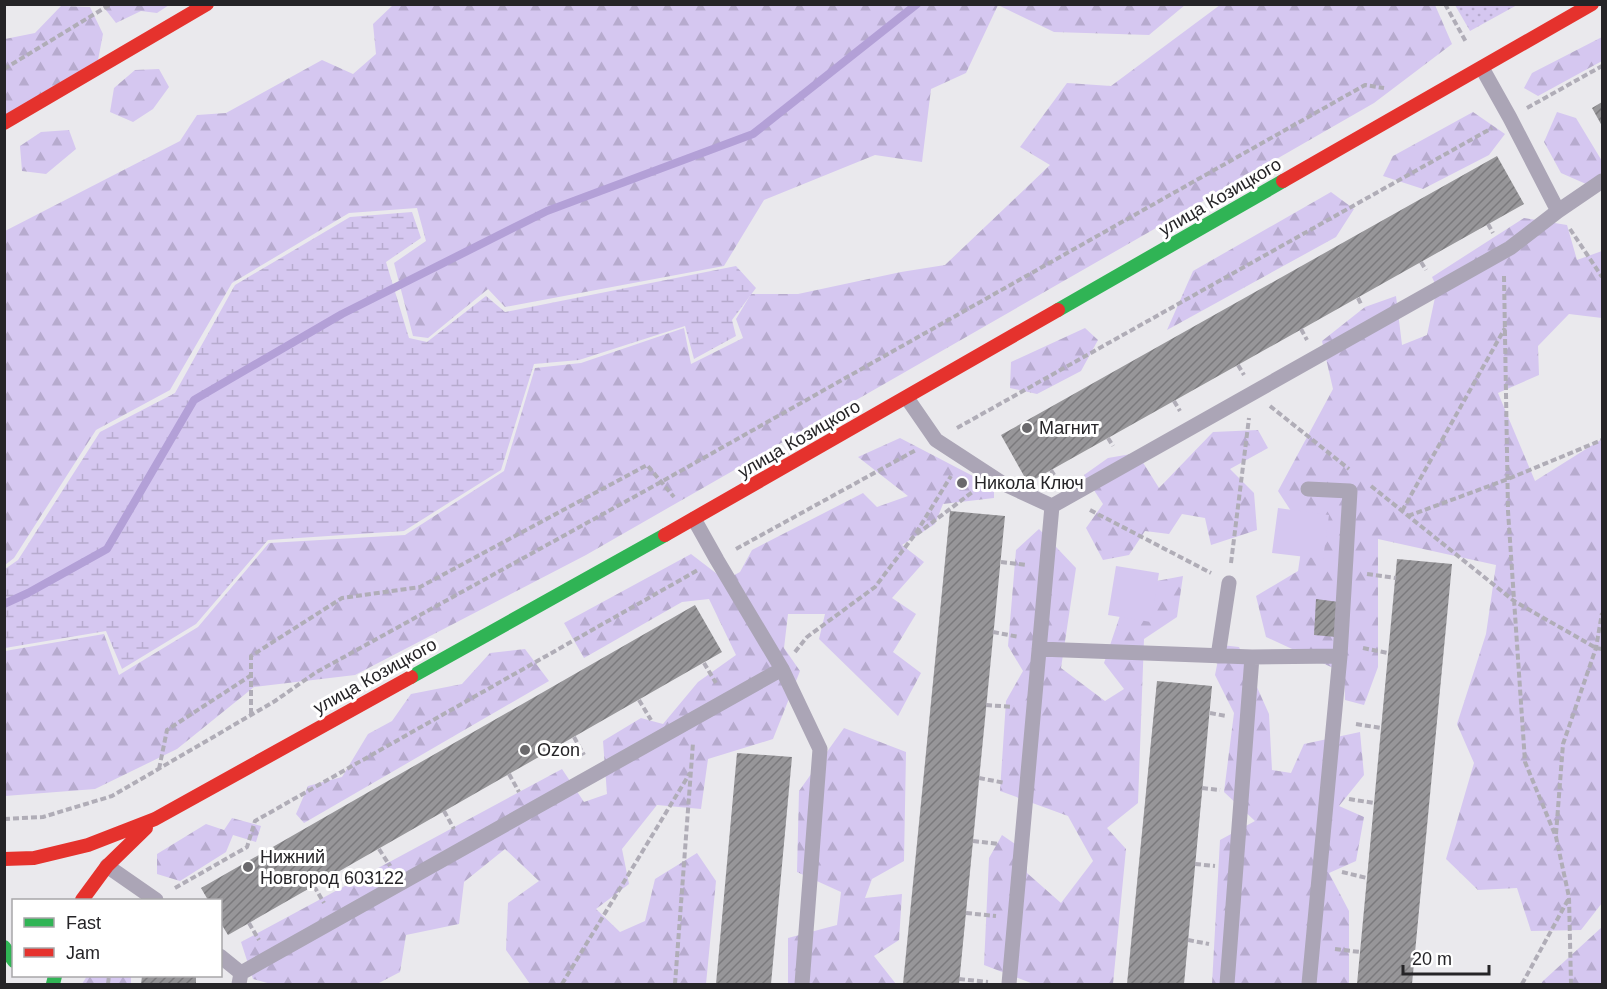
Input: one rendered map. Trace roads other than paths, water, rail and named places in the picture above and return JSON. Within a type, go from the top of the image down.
[{"type":"street","points":[[4,123],[207,4]]},
{"type":"street","name":"улица Козицкого","points":[[4,859],[34,858],[88,845],[155,819],[694,519],[1592,4]]},
{"type":"street","points":[[83,899],[107,866],[155,819]]},
{"type":"lane","points":[[173,4],[182,20]]},
{"type":"lane","points":[[1482,68],[1557,212]]},
{"type":"lane","points":[[1052,506],[1503,252],[1602,182]]},
{"type":"lane","points":[[907,398],[936,440],[1002,483],[1052,506]]},
{"type":"lane","points":[[1308,489],[1350,491],[1340,656],[1309,984]]},
{"type":"lane","points":[[1003,984],[1014,919],[1052,506]]},
{"type":"lane","points":[[694,519],[782,669],[820,749],[802,984]]},
{"type":"lane","points":[[1218,656],[1229,583]]},
{"type":"lane","points":[[1040,649],[1252,657],[1340,656]]},
{"type":"lane","points":[[1227,984],[1252,657]]},
{"type":"lane","points":[[222,958],[240,979],[782,669]]},
{"type":"lane","points":[[107,866],[155,899]]},
{"type":"waterway","points":[[4,604],[107,549],[194,400],[342,314],[547,211],[753,134],[917,4]]},
{"type":"place","name":"Магнит","points":[[1027,428]]},
{"type":"place","name":"Никола Ключ","points":[[962,483]]},
{"type":"place","name":"Ozon","points":[[525,750]]},
{"type":"place","name":"Нижний Новгород 603122","points":[[248,867]]}]
